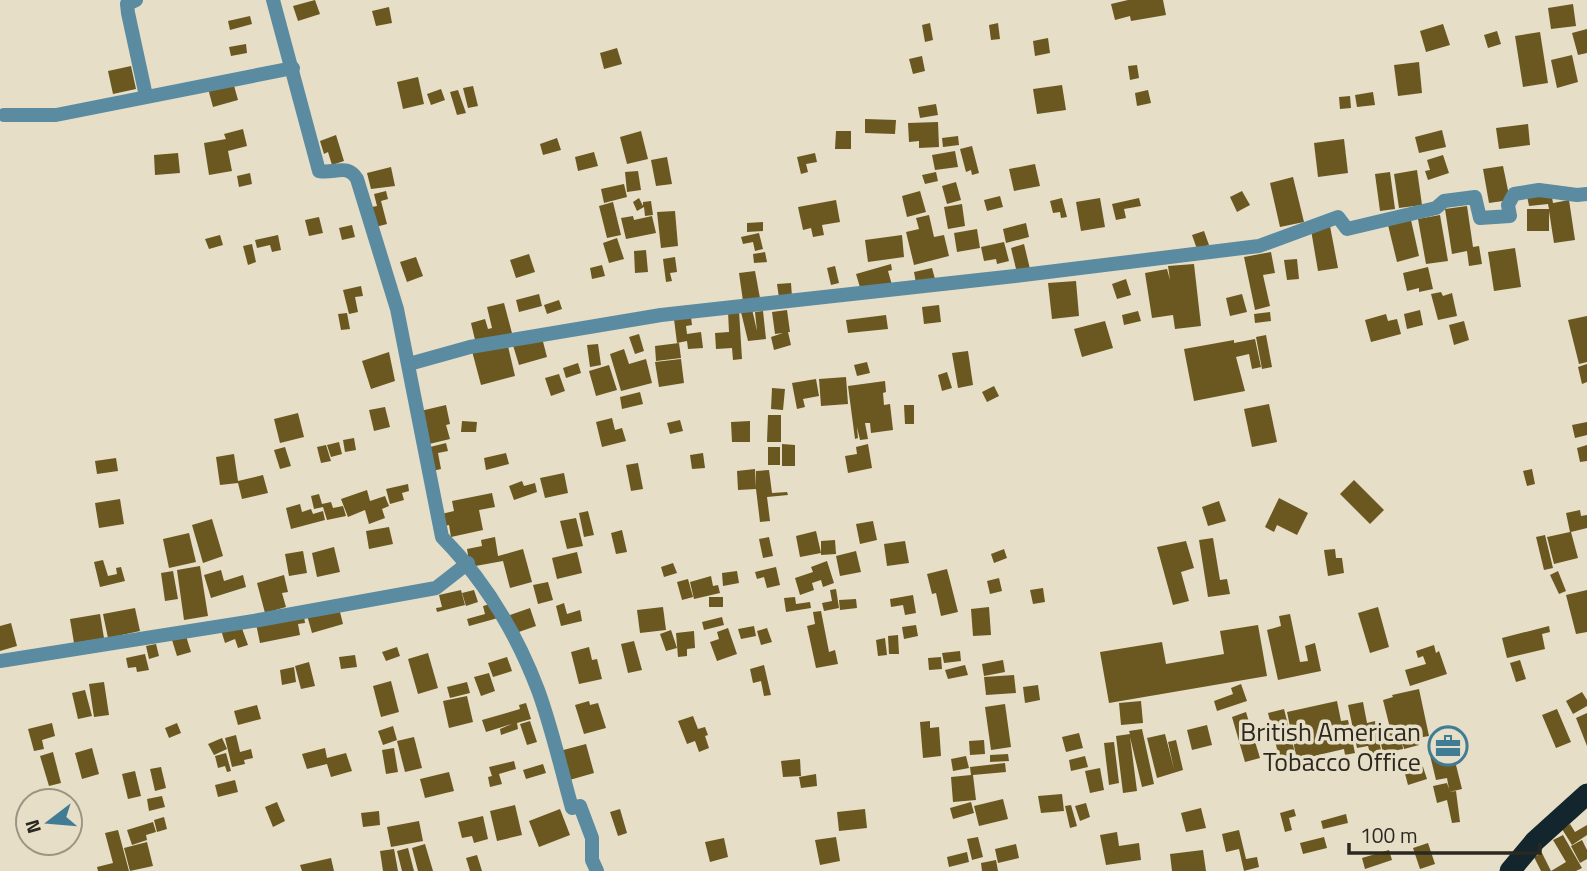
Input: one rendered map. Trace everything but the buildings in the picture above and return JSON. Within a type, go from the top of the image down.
[{"type":"highway","points":[[1510,871],[1535,841],[1587,794]]},
{"type":"street","points":[[136,0],[128,4],[128,13],[146,96]]},
{"type":"street","points":[[273,0],[320,171],[326,173],[346,169],[352,171],[357,179],[397,309],[442,537],[468,563],[517,640],[534,681],[572,808],[580,806],[592,838],[592,860],[597,871]]},
{"type":"street","points":[[4,115],[56,115],[293,68]]},
{"type":"street","points":[[409,364],[470,347],[661,315],[1028,275],[1259,246],[1338,217],[1347,229],[1436,208],[1444,201],[1475,197],[1480,218],[1510,216],[1508,205],[1514,194],[1539,191],[1587,194]]},
{"type":"street","points":[[0,660],[245,622],[436,588],[468,563]]},
{"type":"place","name":"British American Tobacco Office","points":[[1448,746]]}]
